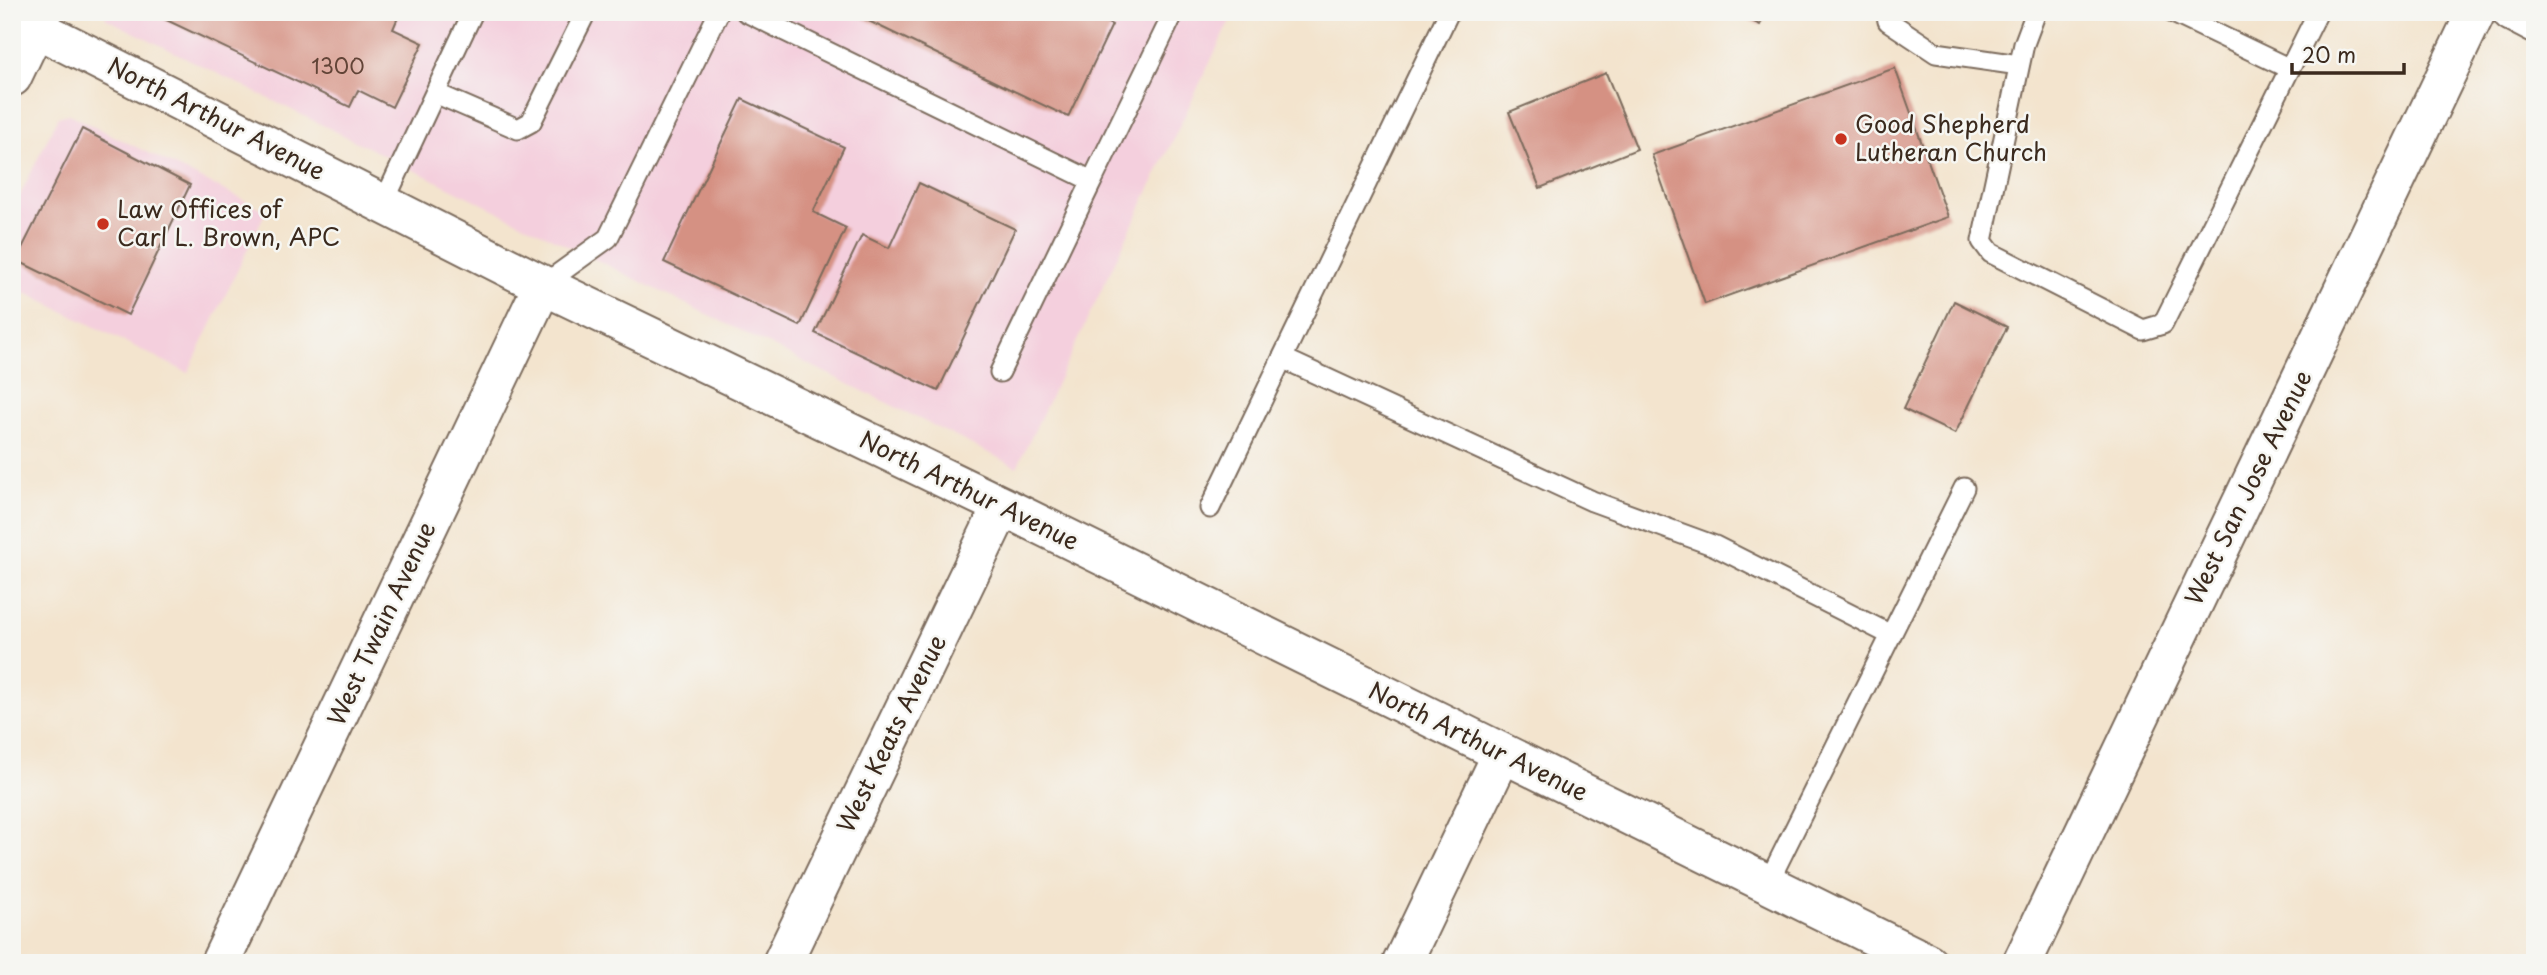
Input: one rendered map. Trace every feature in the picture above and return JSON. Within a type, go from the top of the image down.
[{"type":"street","name":"West San Jose Avenue","points":[[2022,963],[2476,12]]},
{"type":"street","points":[[2512,12],[2535,24]]},
{"type":"street","points":[[12,78],[30,19]]},
{"type":"street","name":"North Arthur Avenue","points":[[30,19],[543,285],[1002,506],[1928,963]]},
{"type":"street","name":"West Twain Avenue","points":[[220,963],[543,285]]},
{"type":"street","name":"West Keats Avenue","points":[[782,963],[1002,506]]},
{"type":"street","points":[[1402,963],[1502,754]]},
{"type":"lane","points":[[383,204],[473,12]]},
{"type":"lane","points":[[435,93],[518,129],[531,122],[586,12]]},
{"type":"lane","points":[[543,285],[608,238],[719,12]]},
{"type":"lane","points":[[746,12],[1092,181]]},
{"type":"lane","points":[[1000,372],[1174,12]]},
{"type":"lane","points":[[1210,508],[1449,12]]},
{"type":"lane","points":[[1885,12],[1888,21],[1936,53],[2019,65]]},
{"type":"lane","points":[[2036,12],[2019,65],[1982,241],[1990,253],[2143,330],[2163,324],[2318,12]]},
{"type":"lane","points":[[2171,12],[2290,69]]},
{"type":"lane","points":[[1282,358],[1592,501],[1715,546],[1891,635]]},
{"type":"lane","points":[[1767,885],[1964,488]]},
{"type":"shaded area","points":[[108,12],[1234,12],[1017,467],[105,18]]},
{"type":"shaded area","points":[[69,114],[266,211],[188,373],[12,286],[12,212],[58,117]]},
{"type":"building","points":[[160,12],[393,12],[399,15],[393,29],[423,43],[392,107],[358,90],[350,107],[158,16]]},
{"type":"building","points":[[850,12],[1087,12],[1112,25],[1068,117]]},
{"type":"building","points":[[1733,12],[1766,12],[1760,25]]},
{"type":"building","points":[[1895,68],[1948,217],[1705,304],[1652,155]]},
{"type":"building","points":[[1606,73],[1637,149],[1540,188],[1509,112]]},
{"type":"building","points":[[742,99],[844,147],[813,212],[846,228],[800,326],[664,262]]},
{"type":"building","points":[[82,129],[190,185],[128,315],[16,260]]},
{"type":"building","points":[[919,183],[1015,229],[938,391],[815,333],[862,235],[889,248]]},
{"type":"building","points":[[1954,301],[2007,327],[1955,434],[1903,409]]},
{"type":"place","name":"Good Shepherd Lutheran Church","points":[[1841,139]]},
{"type":"place","name":"Law Offices of Carl L. Brown, APC","points":[[103,224]]}]
